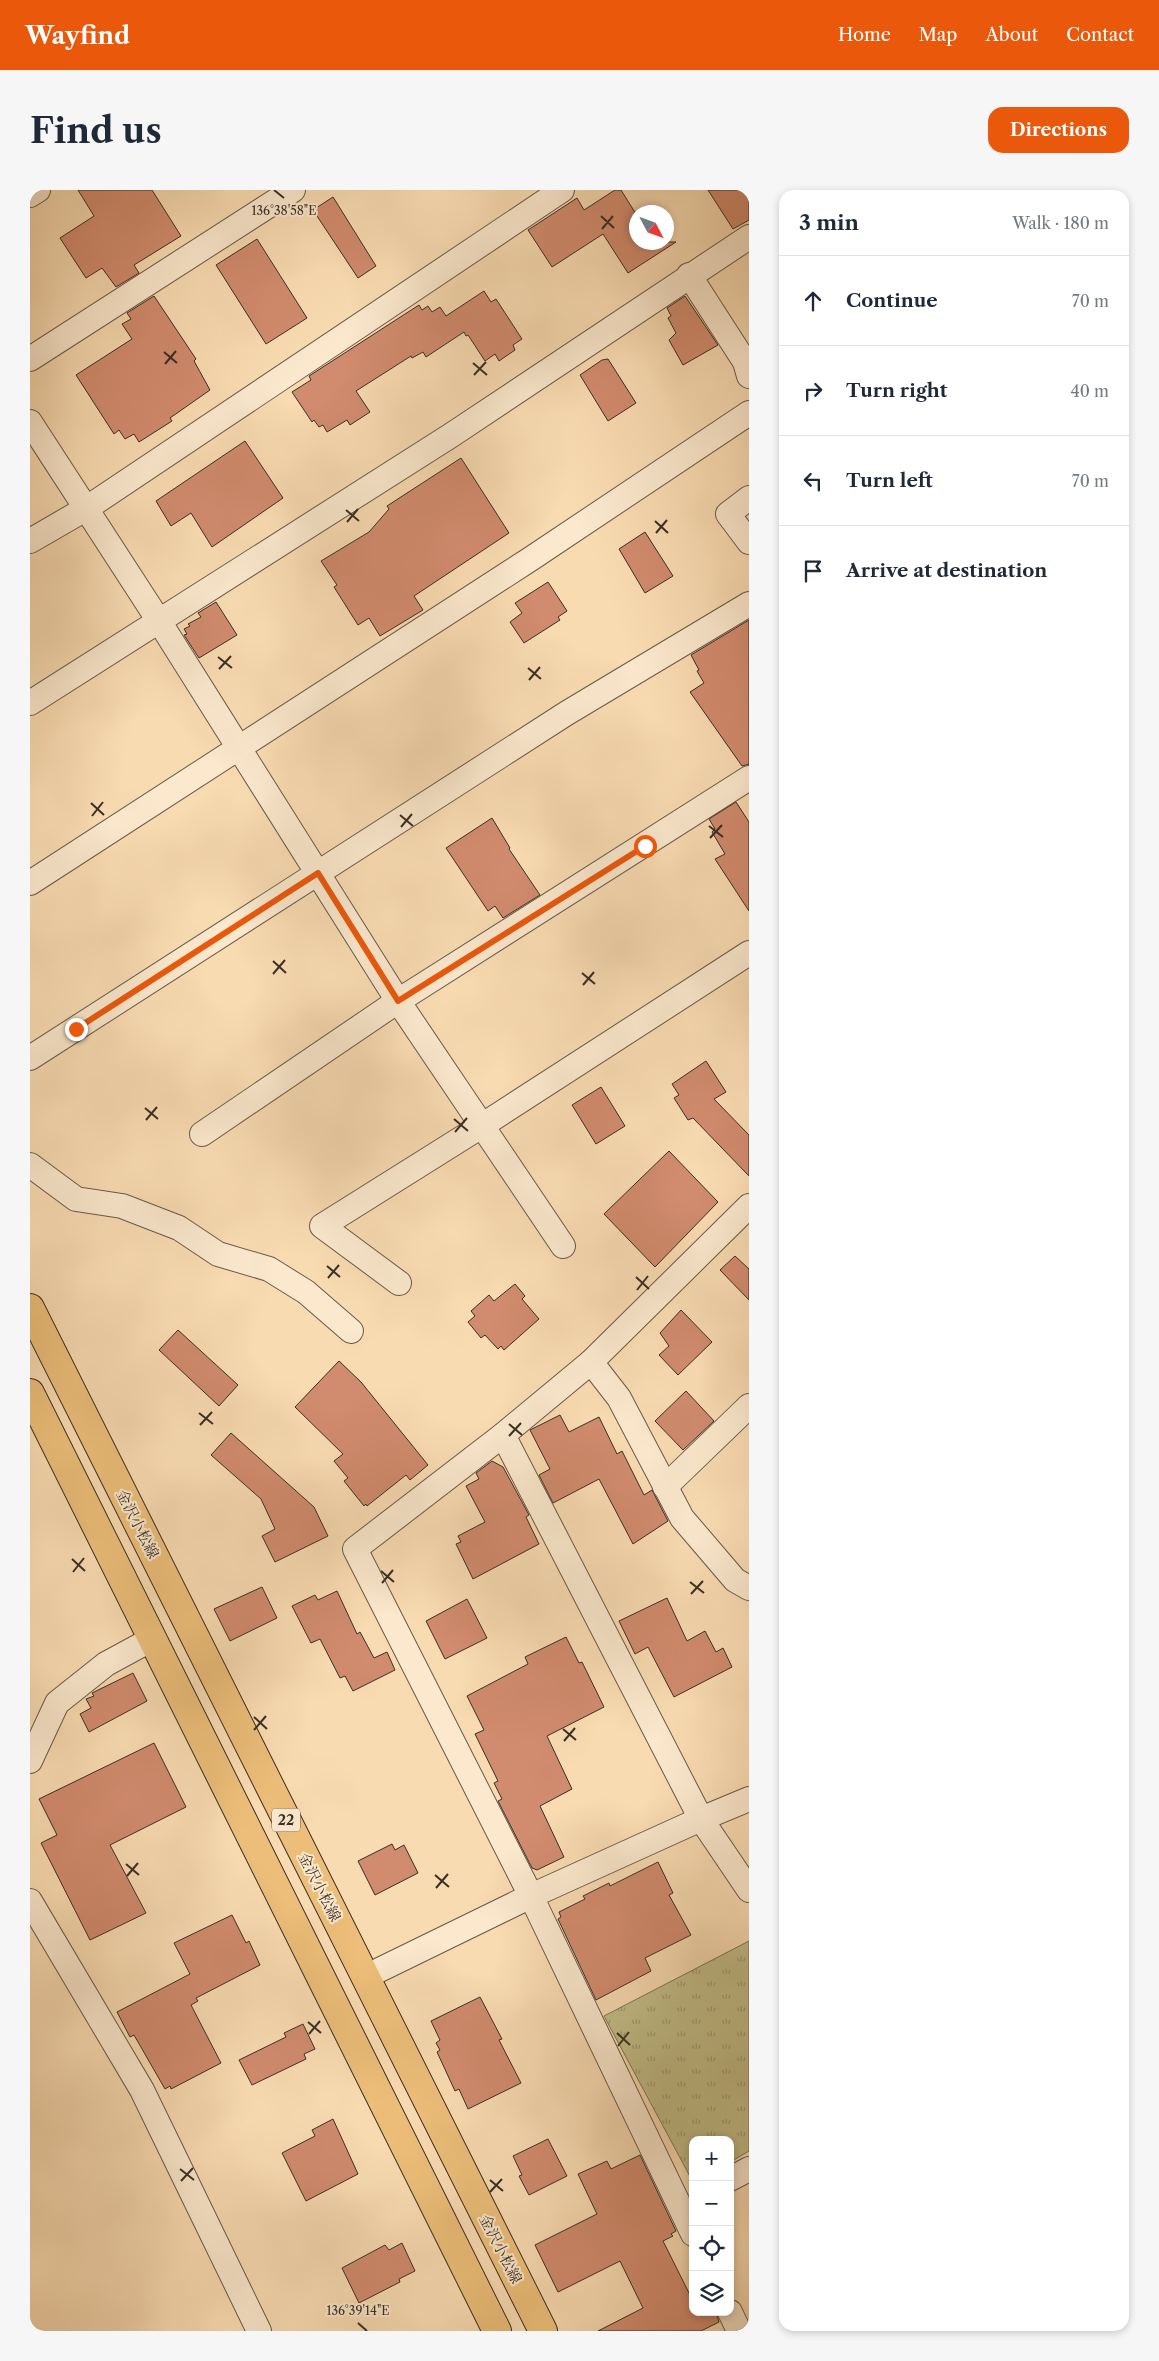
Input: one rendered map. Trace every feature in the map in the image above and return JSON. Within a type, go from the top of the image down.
[{"type":"main road","name":"金沢小松線","points":[[30,1308],[543,2331]]},
{"type":"main road","name":"22","points":[[32,1401],[497,2331]]},
{"type":"street","points":[[30,195],[38,190]]},
{"type":"street","points":[[30,359],[293,190]]},
{"type":"street","points":[[30,541],[87,508],[562,190]]},
{"type":"street","points":[[30,703],[450,436],[749,236]]},
{"type":"street","points":[[689,275],[744,362],[749,376]]},
{"type":"street","points":[[30,883],[239,749],[749,413]]},
{"type":"street","points":[[30,422],[87,508],[398,1001],[563,1246]]},
{"type":"street","points":[[749,498],[728,514],[749,542]]},
{"type":"street","points":[[30,1058],[567,714],[749,604]]},
{"type":"street","points":[[202,1134],[398,1001],[749,778]]},
{"type":"street","points":[[399,1284],[322,1226],[483,1125],[749,953]]},
{"type":"street","points":[[30,1165],[76,1199],[122,1206],[179,1228],[218,1254],[269,1269],[306,1292],[351,1331]]},
{"type":"street","points":[[691,2226],[686,2201],[355,1549],[503,1436],[591,1362],[749,1206]]},
{"type":"street","points":[[591,1362],[619,1398],[682,1518],[735,1580],[749,1588]]},
{"type":"street","points":[[665,1488],[749,1406]]},
{"type":"street","points":[[503,1436],[701,1819],[749,1890]]},
{"type":"street","points":[[30,1761],[57,1703],[106,1664],[152,1639]]},
{"type":"street","points":[[365,1977],[531,1896],[749,1798]]},
{"type":"street","points":[[30,1901],[142,2090],[259,2331]]},
{"type":"street","points":[[734,2177],[749,2169]]},
{"type":"street","points":[[732,2316],[739,2331]]},
{"type":"green space","points":[[749,1941],[749,2151],[734,2160],[734,2136],[689,2136],[689,2175],[604,2016]]},
{"type":"building","points":[[78,190],[152,190],[181,236],[134,265],[139,273],[116,287],[102,268],[86,278],[60,238],[94,216]]},
{"type":"building","points":[[615,190],[621,190],[630,205],[629,250],[664,250],[628,273],[603,234],[552,267],[528,230],[577,198],[584,210]]},
{"type":"building","points":[[708,190],[749,190],[749,220],[733,229]]},
{"type":"building","points":[[333,197],[376,266],[358,278],[313,210]]},
{"type":"building","points":[[257,239],[307,318],[266,344],[216,265]]},
{"type":"building","points":[[484,291],[491,302],[496,299],[522,339],[513,345],[515,350],[499,361],[495,354],[485,361],[464,332],[426,357],[423,352],[412,358],[411,356],[356,391],[370,412],[350,425],[347,420],[327,432],[323,425],[319,427],[314,420],[312,422],[292,392],[311,380],[309,376],[419,305],[422,310],[428,306],[432,312],[440,307],[446,316]]},
{"type":"building","points":[[154,296],[196,359],[194,361],[210,390],[170,418],[172,421],[139,442],[134,434],[125,439],[119,430],[114,434],[76,375],[132,339],[122,324],[131,319],[127,313]]},
{"type":"building","points":[[685,296],[718,345],[683,365],[669,340],[676,333],[668,318],[671,316],[667,308]]},
{"type":"building","points":[[608,359],[636,403],[608,421],[580,375],[602,360]]},
{"type":"building","points":[[245,441],[283,498],[212,547],[191,513],[171,526],[156,501]]},
{"type":"building","points":[[461,458],[509,533],[414,596],[423,610],[380,636],[369,618],[358,625],[334,587],[337,585],[321,561],[369,532],[389,509],[387,506]]},
{"type":"building","points":[[645,532],[673,576],[645,593],[619,549]]},
{"type":"building","points":[[548,582],[567,611],[558,617],[560,620],[524,643],[510,622],[522,613],[515,603]]},
{"type":"building","points":[[216,602],[237,635],[199,658],[184,635],[187,634],[184,629],[190,626],[188,624],[201,617],[198,613]]},
{"type":"building","points":[[749,620],[749,764],[742,766],[690,692],[704,683],[691,655]]},
{"type":"building","points":[[736,802],[749,822],[749,911],[715,859],[725,854],[712,832],[715,829],[709,819]]},
{"type":"building","points":[[492,818],[509,849],[540,895],[503,918],[495,906],[488,911],[446,848]]},
{"type":"building","points":[[706,1061],[726,1092],[714,1099],[749,1135],[749,1176],[693,1118],[688,1120],[674,1098],[679,1095],[672,1084]]},
{"type":"building","points":[[601,1087],[625,1126],[596,1144],[572,1105]]},
{"type":"building","points":[[669,1151],[718,1202],[655,1267],[604,1214]]},
{"type":"building","points":[[735,1256],[749,1269],[749,1300],[720,1270]]},
{"type":"building","points":[[515,1284],[525,1296],[522,1299],[539,1319],[504,1350],[501,1346],[498,1349],[485,1335],[481,1338],[468,1322],[475,1316],[471,1311],[489,1295],[494,1301]]},
{"type":"building","points":[[681,1310],[712,1342],[678,1375],[659,1355],[669,1346],[660,1333]]},
{"type":"building","points":[[178,1330],[238,1385],[219,1406],[159,1350]]},
{"type":"building","points":[[339,1361],[361,1382],[428,1465],[410,1480],[406,1475],[367,1506],[366,1504],[364,1506],[344,1481],[348,1478],[334,1461],[343,1454],[295,1407]]},
{"type":"building","points":[[686,1391],[714,1421],[683,1450],[655,1421]]},
{"type":"building","points":[[560,1415],[569,1432],[599,1417],[617,1454],[622,1451],[644,1495],[652,1490],[668,1521],[633,1544],[599,1479],[553,1503],[539,1475],[550,1469],[530,1430]]},
{"type":"building","points":[[231,1433],[314,1507],[328,1536],[275,1562],[262,1536],[275,1529],[261,1499],[211,1455]]},
{"type":"building","points":[[492,1461],[503,1467],[529,1515],[526,1517],[539,1544],[473,1579],[456,1544],[461,1542],[458,1536],[485,1522],[466,1486],[479,1479],[476,1473]]},
{"type":"building","points":[[262,1587],[277,1618],[230,1641],[214,1609]]},
{"type":"building","points":[[337,1591],[357,1634],[360,1632],[374,1658],[387,1652],[395,1670],[353,1691],[345,1676],[340,1678],[320,1639],[311,1643],[292,1606],[315,1595],[318,1600]]},
{"type":"building","points":[[667,1598],[687,1641],[705,1631],[716,1652],[723,1648],[732,1667],[674,1697],[648,1647],[635,1654],[619,1621]]},
{"type":"building","points":[[467,1599],[487,1638],[445,1659],[426,1621]]},
{"type":"building","points":[[566,1637],[579,1663],[582,1662],[604,1707],[547,1736],[572,1789],[540,1806],[564,1857],[537,1870],[532,1868],[498,1801],[502,1799],[494,1783],[498,1781],[475,1734],[484,1730],[467,1696],[528,1664],[525,1657]]},
{"type":"building","points":[[133,1673],[147,1701],[89,1732],[80,1714],[91,1708],[86,1699],[94,1696],[92,1693]]},
{"type":"building","points":[[154,1743],[186,1807],[110,1845],[146,1913],[90,1940],[41,1843],[57,1835],[39,1799]]},
{"type":"building","points":[[392,1844],[395,1850],[404,1845],[418,1873],[375,1895],[358,1861]]},
{"type":"building","points":[[658,1862],[673,1893],[669,1895],[691,1935],[645,1958],[651,1971],[596,2000],[558,1919],[561,1917],[559,1912],[585,1899],[583,1896],[609,1883],[610,1886]]},
{"type":"building","points":[[232,1915],[246,1943],[249,1941],[260,1965],[196,1998],[198,2001],[191,2005],[221,2063],[171,2089],[170,2086],[165,2089],[134,2035],[130,2037],[117,2012],[190,1974],[174,1943]]},
{"type":"building","points":[[480,1997],[502,2039],[499,2040],[521,2083],[468,2109],[459,2089],[455,2091],[437,2052],[440,2050],[436,2043],[440,2040],[431,2021]]},
{"type":"building","points":[[303,2024],[315,2049],[304,2054],[306,2059],[252,2085],[239,2060],[286,2037],[284,2033]]},
{"type":"building","points":[[333,2119],[358,2174],[306,2201],[282,2153],[315,2136],[312,2130]]},
{"type":"building","points":[[548,2139],[567,2176],[529,2195],[519,2176],[522,2175],[513,2156]]},
{"type":"building","points":[[640,2155],[676,2231],[671,2234],[673,2236],[663,2241],[689,2293],[689,2316],[717,2316],[719,2322],[701,2331],[598,2331],[643,2308],[620,2261],[558,2292],[535,2245],[597,2214],[578,2174],[607,2161],[611,2169]]},
{"type":"building","points":[[402,2243],[415,2271],[399,2279],[400,2282],[359,2303],[342,2268],[385,2245],[389,2250]]},
{"type":"route","points":[[76,1029],[318,873],[398,1001],[645,846]]}]
